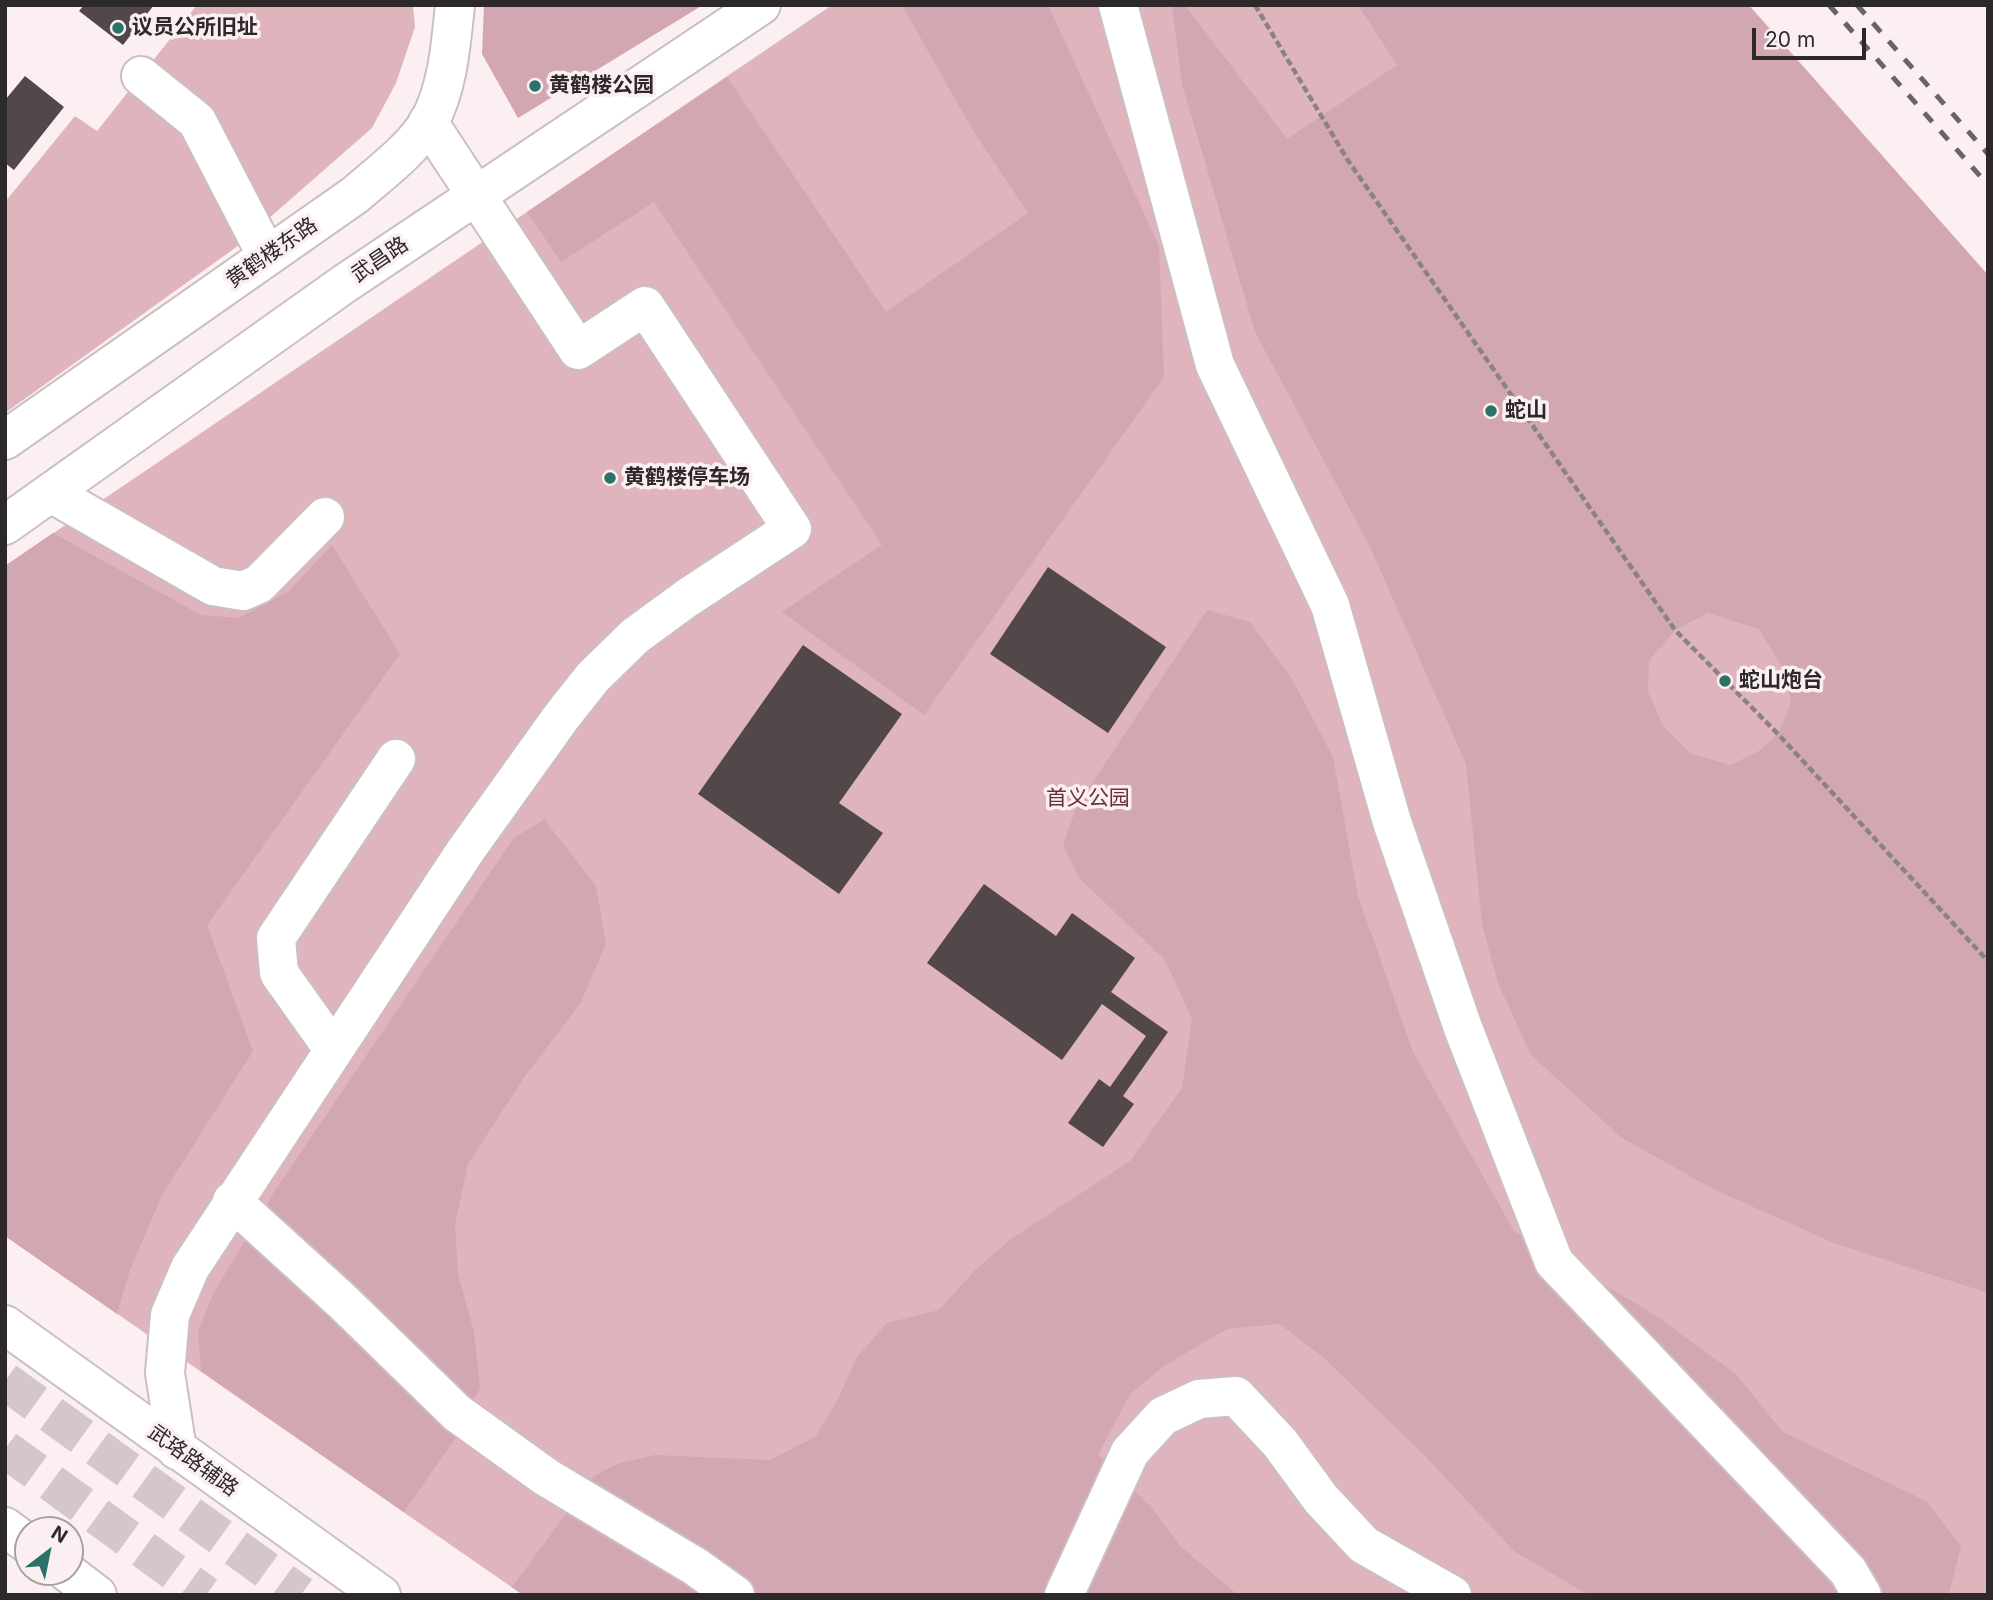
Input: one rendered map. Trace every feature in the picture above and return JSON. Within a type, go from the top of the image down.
[{"type":"main road","name":"黄鹤楼东路","points":[[5,440],[355,195],[400,156],[428,122],[443,84],[455,5]]},
{"type":"main road","name":"武昌路","points":[[5,524],[344,284],[761,5]]},
{"type":"main road","points":[[1118,5],[1215,365],[1330,605],[1392,822],[1463,1028],[1554,1262],[1848,1571],[1862,1595]]},
{"type":"main road","points":[[141,76],[197,121],[267,256]]},
{"type":"main road","points":[[177,1450],[165,1373],[170,1315],[190,1268],[333,1049],[466,850],[593,677],[635,636],[687,598],[792,529],[645,306],[578,350],[428,122]]},
{"type":"main road","points":[[51,492],[213,586],[243,591],[259,584],[325,517]]},
{"type":"main road","points":[[333,1049],[279,972],[276,938],[396,759]]},
{"type":"main road","points":[[232,1201],[342,1301],[457,1413],[546,1477],[696,1567],[735,1595]]},
{"type":"main road","name":"武珞路辅路","points":[[5,1325],[381,1595]]},
{"type":"main road","points":[[1064,1595],[1130,1452],[1163,1416],[1199,1399],[1236,1396],[1280,1443],[1321,1499],[1364,1545],[1452,1595]]},
{"type":"path","points":[[1255,5],[1348,159],[1675,630],[1778,734],[1988,961]]},
{"type":"green space","points":[[197,5],[413,5],[415,27],[396,83],[372,128],[235,248],[5,413],[5,202],[75,116],[97,131]]},
{"type":"green space","name":"黄鹤楼公园","points":[[484,5],[703,5],[518,118],[482,54]]},
{"type":"green space","name":"首义公园","points":[[832,5],[1749,5],[1988,275],[1988,1595],[523,1595],[5,1236],[5,566]]},
{"type":"green space","points":[[902,5],[1048,5],[1159,246],[1164,377],[924,715],[782,612],[882,545],[654,202],[561,262],[527,212],[727,77],[886,312],[1028,213],[972,129]]},
{"type":"green space","points":[[1172,5],[1185,5],[1287,139],[1397,65],[1358,5],[1748,5],[1988,275],[1988,1293],[1834,1243],[1713,1189],[1622,1138],[1531,1055],[1498,983],[1482,924],[1466,764],[1370,547],[1255,332],[1182,84]],"holes":[[[1708,613],[1759,629],[1783,668],[1791,703],[1778,734],[1759,751],[1731,765],[1691,754],[1663,726],[1648,692],[1649,661],[1675,630]]]},
{"type":"green space","points":[[53,533],[201,615],[239,618],[289,591],[332,545],[400,654],[207,925],[253,1051],[162,1195],[130,1270],[117,1314],[5,1236],[5,566]]},
{"type":"green space","points":[[1207,610],[1250,622],[1291,677],[1333,757],[1358,896],[1413,1052],[1514,1231],[1652,1313],[1736,1374],[1783,1432],[1926,1501],[1961,1546],[1949,1595],[1589,1595],[1515,1552],[1424,1455],[1324,1358],[1280,1324],[1227,1329],[1164,1366],[1130,1394],[1098,1455],[1152,1508],[1180,1546],[1238,1595],[523,1595],[512,1587],[594,1476],[617,1464],[655,1455],[770,1460],[815,1437],[837,1401],[857,1357],[887,1323],[939,1310],[976,1269],[1011,1239],[1130,1161],[1182,1088],[1192,1019],[1165,960],[1079,878],[1063,845],[1077,806]]},
{"type":"green space","points":[[544,819],[596,886],[606,944],[581,1002],[523,1079],[468,1164],[455,1225],[458,1274],[474,1332],[480,1388],[454,1440],[404,1512],[201,1371],[198,1332],[214,1292],[274,1192],[513,839]]},
{"type":"building","name":"议员公所旧址","points":[[84,5],[154,5],[123,45],[79,11]]},
{"type":"building","points":[[25,76],[64,107],[14,170],[5,163],[5,100]]},
{"type":"building","points":[[1048,567],[1166,647],[1108,733],[990,654]]},
{"type":"building","points":[[803,645],[902,714],[839,803],[883,833],[839,894],[698,794]]},
{"type":"building","points":[[984,884],[1056,936],[1072,913],[1135,958],[1111,992],[1168,1032],[1123,1096],[1134,1104],[1103,1147],[1068,1123],[1099,1079],[1110,1087],[1146,1036],[1102,1004],[1062,1060],[927,963]]},
{"type":"tunnel","points":[[5,1381],[301,1595]]},
{"type":"tunnel","points":[[5,1449],[206,1595]]},
{"type":"railway","points":[[1829,5],[1988,185]]},
{"type":"railway","points":[[1857,5],[1988,154]]},
{"type":"place","name":"议员公所旧址","points":[[118,28]]},
{"type":"place","name":"黄鹤楼公园","points":[[535,86]]},
{"type":"place","name":"蛇山","points":[[1491,411]]},
{"type":"place","name":"黄鹤楼停车场","points":[[610,478]]},
{"type":"place","name":"蛇山炮台","points":[[1725,681]]}]
